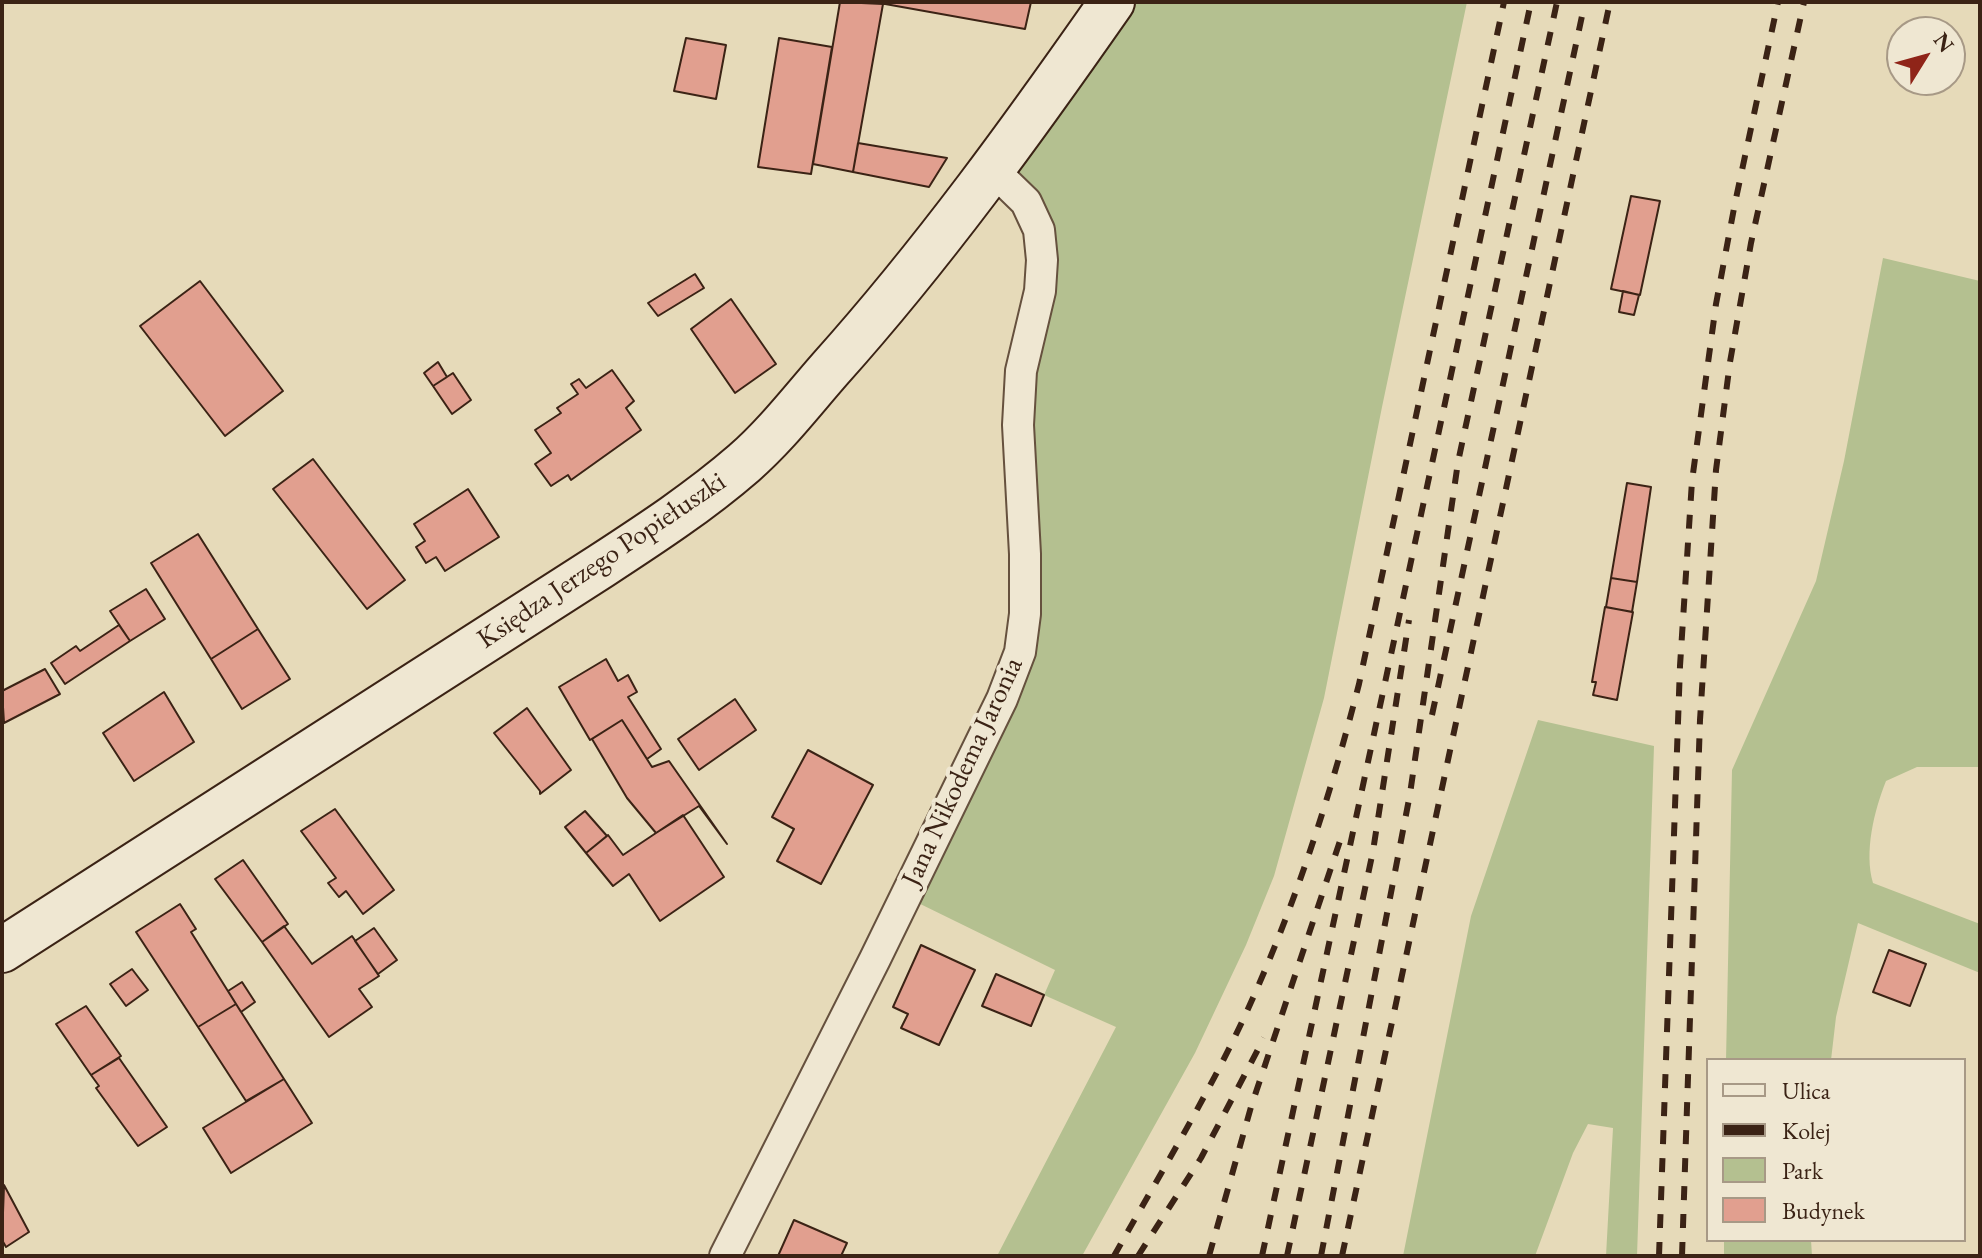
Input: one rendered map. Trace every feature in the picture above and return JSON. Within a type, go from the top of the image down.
[{"type":"main road","name":"Księdza Jerzego Popiełuszki","points":[[2,950],[601,566],[716,487],[777,430],[868,327],[992,169],[1112,2]]},
{"type":"street","name":"Jana Nikodema Jaronia","points":[[725,1256],[906,897],[1002,699],[1020,652],[1025,599],[1018,425],[1021,371],[1040,291],[1042,260],[1039,230],[1026,202],[992,169]]},
{"type":"green space","points":[[1112,2],[1467,2],[1324,698],[1274,876],[1246,945],[1195,1053],[1082,1256],[997,1256],[1116,1027],[1044,995],[1055,970],[906,897],[1002,699],[1025,554],[1042,260],[992,169]]},
{"type":"green space","points":[[1883,258],[1980,281],[1980,767],[1917,767],[1886,781],[1872,832],[1870,871],[1873,883],[1980,924],[1980,973],[1858,923],[1836,1017],[1831,1058],[1726,1058],[1732,770],[1816,581],[1844,461]]},
{"type":"green space","points":[[1538,720],[1654,746],[1637,1256],[1606,1256],[1613,1128],[1588,1124],[1573,1153],[1535,1256],[1403,1256],[1471,916]]},
{"type":"green space","points":[[1724,1242],[1811,1242],[1812,1256],[1724,1256]]},
{"type":"building","points":[[840,2],[883,4],[853,172],[813,164]]},
{"type":"building","points":[[874,2],[1031,2],[1025,29]]},
{"type":"building","points":[[686,38],[726,45],[716,99],[674,91]]},
{"type":"building","points":[[779,38],[832,47],[811,174],[758,167]]},
{"type":"building","points":[[858,143],[947,158],[929,187],[853,172]]},
{"type":"building","points":[[1631,196],[1660,201],[1640,295],[1611,289]]},
{"type":"building","points":[[695,274],[704,288],[658,316],[648,303]]},
{"type":"building","points":[[200,281],[283,391],[225,436],[140,326]]},
{"type":"building","points":[[1623,291],[1639,295],[1634,315],[1619,312]]},
{"type":"building","points":[[731,299],[776,364],[735,393],[691,329]]},
{"type":"building","points":[[438,362],[447,377],[433,386],[424,373]]},
{"type":"building","points":[[612,370],[634,401],[626,408],[641,430],[571,480],[568,475],[551,486],[535,464],[551,453],[535,430],[561,413],[557,408],[578,394],[571,384],[579,379],[586,388]]},
{"type":"building","points":[[453,373],[471,400],[452,414],[433,386]]},
{"type":"building","points":[[313,459],[405,580],[367,609],[273,489]]},
{"type":"building","points":[[1627,483],[1651,487],[1637,582],[1611,578]]},
{"type":"building","points":[[468,489],[499,537],[445,571],[436,557],[426,563],[416,547],[425,541],[414,524]]},
{"type":"building","points":[[198,534],[258,629],[211,659],[151,563]]},
{"type":"building","points":[[1611,578],[1637,582],[1632,612],[1606,607]]},
{"type":"building","points":[[146,589],[165,619],[130,641],[110,611]]},
{"type":"building","points":[[1605,607],[1633,612],[1617,700],[1593,695],[1596,682],[1592,682]]},
{"type":"building","points":[[119,625],[130,641],[65,684],[51,663],[76,646],[80,651]]},
{"type":"building","points":[[258,629],[290,679],[242,709],[211,659]]},
{"type":"building","points":[[606,659],[618,681],[628,675],[637,692],[628,697],[661,749],[647,759],[622,720],[590,740],[559,687]]},
{"type":"building","points":[[45,669],[60,694],[4,723],[2,691]]},
{"type":"building","points":[[164,692],[194,742],[134,781],[103,733]]},
{"type":"building","points":[[735,699],[756,730],[699,770],[678,739]]},
{"type":"building","points":[[527,708],[571,770],[540,794],[494,733]]},
{"type":"building","points":[[622,720],[652,767],[669,761],[727,844],[699,806],[656,833],[627,798],[592,739]]},
{"type":"building","points":[[808,750],[873,785],[821,884],[777,861],[794,829],[772,817]]},
{"type":"building","points":[[335,809],[394,890],[363,914],[346,891],[339,897],[328,883],[336,878],[301,831]]},
{"type":"building","points":[[585,811],[607,836],[586,853],[565,827]]},
{"type":"building","points":[[683,815],[724,877],[660,921],[629,874],[613,886],[586,853],[608,835],[623,855]]},
{"type":"building","points":[[243,860],[288,924],[262,942],[215,879]]},
{"type":"building","points":[[180,904],[196,929],[191,932],[236,1004],[198,1027],[136,932]]},
{"type":"building","points":[[284,926],[312,964],[352,936],[379,976],[359,989],[372,1007],[329,1037],[262,942]]},
{"type":"building","points":[[374,928],[397,960],[378,974],[355,941]]},
{"type":"building","points":[[921,945],[975,970],[939,1045],[901,1028],[908,1014],[893,1007]]},
{"type":"building","points":[[1889,950],[1926,964],[1910,1006],[1873,992]]},
{"type":"building","points":[[132,969],[148,990],[126,1006],[110,984]]},
{"type":"building","points":[[996,974],[1044,995],[1031,1026],[982,1006]]},
{"type":"building","points":[[242,982],[255,1002],[241,1012],[228,991]]},
{"type":"building","points":[[236,1004],[284,1079],[246,1101],[198,1027]]},
{"type":"building","points":[[86,1006],[121,1056],[91,1075],[56,1024]]},
{"type":"building","points":[[119,1058],[167,1127],[138,1146],[96,1088],[99,1086],[91,1075]]},
{"type":"building","points":[[284,1079],[312,1123],[231,1173],[203,1128]]},
{"type":"building","points":[[4,1185],[29,1232],[6,1247],[2,1240]]},
{"type":"building","points":[[794,1220],[847,1243],[841,1256],[778,1256]]},
{"type":"railway","points":[[1114,1256],[1237,1033],[1269,961],[1325,805],[1359,684],[1504,2]]},
{"type":"railway","points":[[1262,1256],[1531,2]]},
{"type":"railway","points":[[1321,1256],[1410,794],[1458,462],[1557,2]]},
{"type":"railway","points":[[1432,715],[1585,2]]},
{"type":"railway","points":[[1342,1256],[1610,2]]},
{"type":"railway","points":[[1659,1256],[1680,666],[1692,481],[1716,304],[1778,2]]},
{"type":"railway","points":[[1682,1256],[1700,720],[1716,470],[1730,362],[1751,243],[1804,2]]},
{"type":"railway","points":[[1287,1256],[1373,851],[1409,620]]},
{"type":"railway","points":[[1209,1256],[1251,1107],[1344,829]]},
{"type":"railway","points":[[1138,1256],[1201,1158],[1264,1038]]}]
